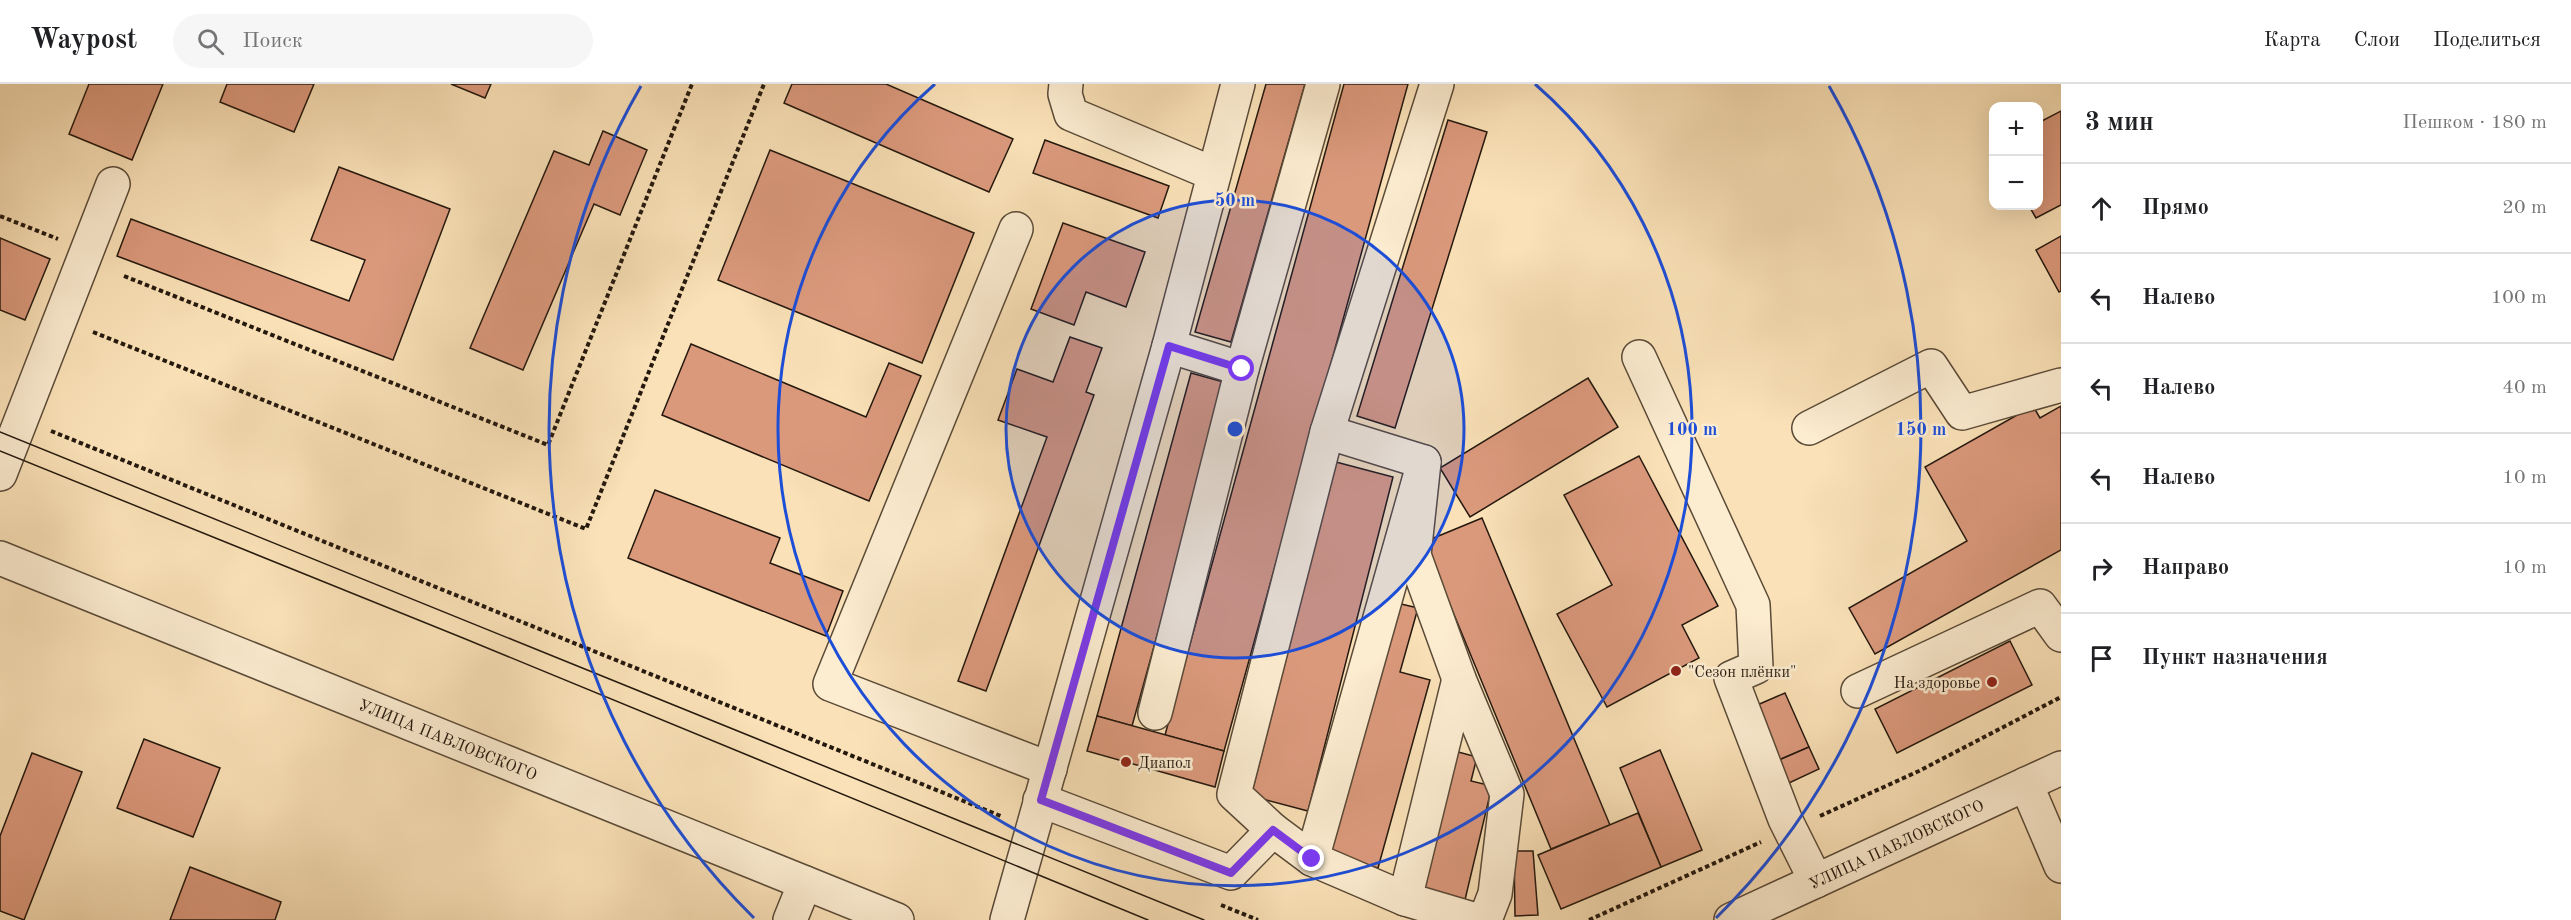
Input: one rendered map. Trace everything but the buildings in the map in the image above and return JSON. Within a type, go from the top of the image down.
[{"type":"street","points":[[1066,84],[1065,94],[1071,114],[1214,174]]},
{"type":"street","points":[[1008,920],[1169,346],[1238,84]]},
{"type":"street","points":[[1155,713],[1242,369],[1323,84]]},
{"type":"street","points":[[1437,84],[1327,432],[1234,794],[1273,830],[1312,859],[1405,899],[1476,920]]},
{"type":"street","points":[[0,474],[113,184]]},
{"type":"street","points":[[1016,229],[830,684],[1050,769]]},
{"type":"street","points":[[1169,346],[1242,369]]},
{"type":"street","points":[[1639,357],[1753,605],[1756,667],[1731,678],[1791,828],[1816,881]]},
{"type":"street","points":[[1809,428],[1931,366],[1962,413],[2061,385]]},
{"type":"street","points":[[1327,432],[1424,462]]},
{"type":"street","points":[[1424,462],[1414,555],[1459,679],[1507,794],[1495,894],[1485,920]]},
{"type":"street","points":[[1312,859],[1424,462]]},
{"type":"street","name":"УЛИЦА ПАВЛОВСКОГО","points":[[0,558],[897,920]]},
{"type":"street","points":[[1858,692],[2040,606],[2061,635]]},
{"type":"street","points":[[1405,899],[1459,679]]},
{"type":"street","name":"УЛИЦА ПАВЛОВСКОГО","points":[[1731,920],[2061,768]]},
{"type":"street","points":[[2026,784],[2061,866]]},
{"type":"street","points":[[1036,814],[1231,873],[1273,830]]},
{"type":"street","points":[[790,920],[805,883]]},
{"type":"path","points":[[124,276],[548,445],[692,84]]},
{"type":"path","points":[[93,332],[586,529],[764,84]]},
{"type":"path","points":[[0,216],[87,251]]},
{"type":"path","points":[[21,419],[1036,814]]},
{"type":"path","points":[[1589,920],[1919,771],[2061,697]]},
{"type":"path","points":[[1215,903],[1258,920]]},
{"type":"tram line","points":[[0,432],[1204,920]]},
{"type":"tram line","points":[[0,451],[463,638],[1148,920]]},
{"type":"place","name":"\"Сезон плёнки\"","points":[[1676,671]]},
{"type":"place","name":"На здоровье","points":[[1992,682]]},
{"type":"place","name":"Диапол","points":[[1126,762]]},
{"type":"route","points":[[1242,369],[1169,346],[1041,800],[1231,873],[1273,830],[1312,859]]}]
